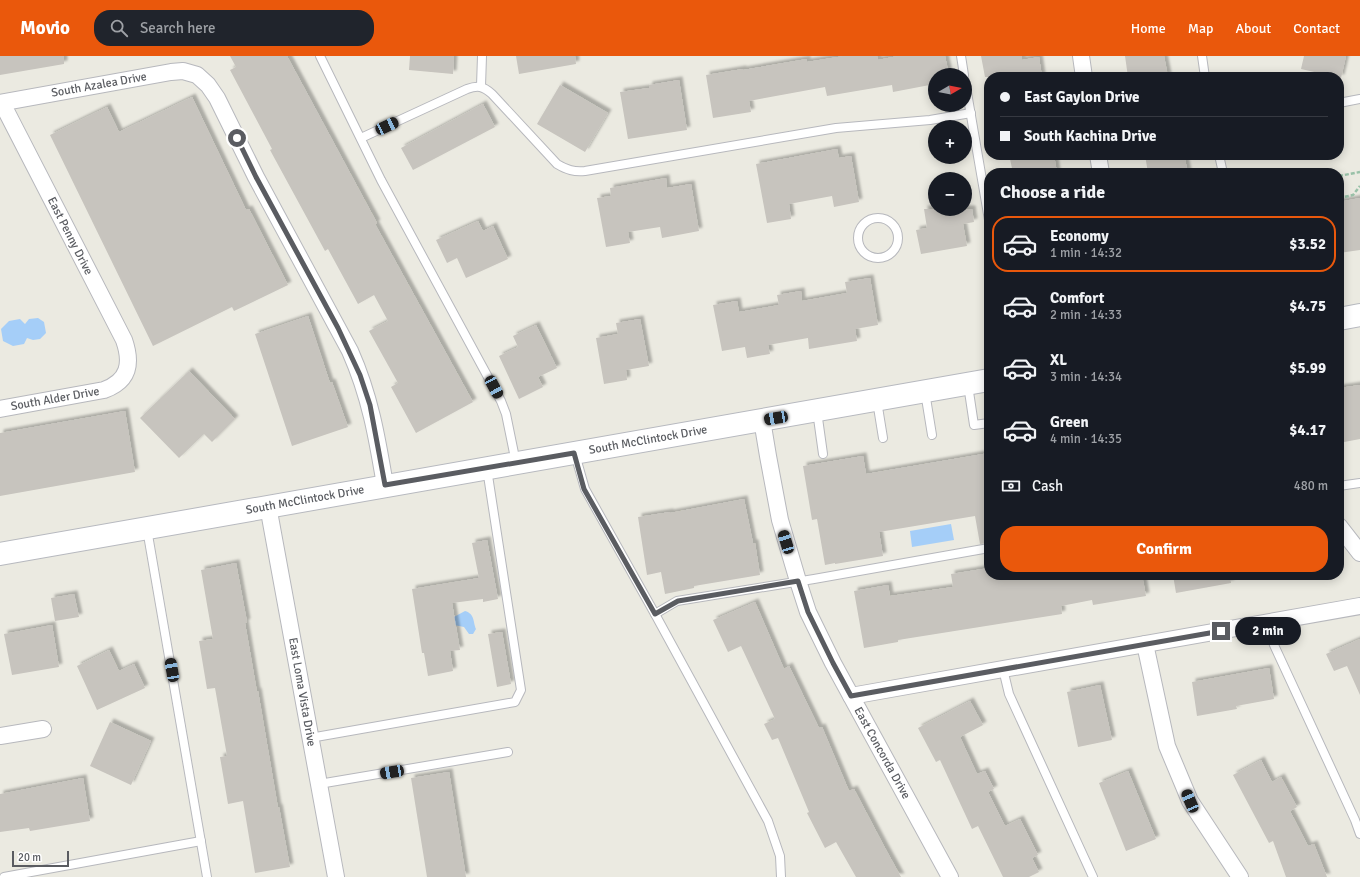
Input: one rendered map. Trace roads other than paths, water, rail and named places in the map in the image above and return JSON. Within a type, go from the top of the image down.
[{"type":"main road","points":[[1344,318],[1360,315]]},
{"type":"main road","name":"South McClintock Drive","points":[[0,554],[385,485],[984,381]]},
{"type":"street","points":[[1081,56],[1083,72]]},
{"type":"street","name":"South Azalea Drive","points":[[1,103],[171,72],[183,71],[197,75],[208,85],[217,98],[256,177],[350,351],[370,405],[385,485]]},
{"type":"street","name":"East Penny Drive","points":[[1,103],[124,340],[129,360],[127,372]]},
{"type":"street","name":"South Alder Drive","points":[[0,409],[104,390],[113,387],[121,381],[127,372]]},
{"type":"street","name":"East Concorda Drive","points":[[762,420],[780,520],[808,612],[833,663],[950,877]]},
{"type":"street","name":"East Loma Vista Drive","points":[[268,506],[336,877]]},
{"type":"street","points":[[1344,532],[1360,553]]},
{"type":"street","points":[[851,696],[1360,606]]},
{"type":"street","points":[[1145,644],[1167,746],[1190,801],[1240,877]]},
{"type":"street","points":[[0,736],[43,729]]},
{"type":"lane","points":[[320,56],[381,180],[501,401],[506,414],[516,463]]},
{"type":"lane","points":[[481,86],[482,56]]},
{"type":"lane","points":[[961,56],[963,68]]},
{"type":"lane","points":[[1202,56],[1205,72]]},
{"type":"lane","points":[[361,138],[467,89],[481,86],[492,94],[557,164],[565,169],[575,172],[836,128],[889,122],[930,120],[971,113],[984,190]]},
{"type":"lane","points":[[1344,102],[1360,99]]},
{"type":"lane","points":[[876,218],[884,219],[890,222],[896,228],[898,236],[898,243],[894,250],[888,256],[881,258],[873,258],[866,254],[858,241],[862,226],[876,218]]},
{"type":"lane","points":[[967,384],[974,425],[984,424]]},
{"type":"lane","points":[[925,392],[932,435]]},
{"type":"lane","points":[[877,400],[883,438]]},
{"type":"lane","points":[[817,410],[823,454]]},
{"type":"lane","points":[[574,453],[584,489],[655,614],[768,821],[780,856],[781,877]]},
{"type":"lane","points":[[310,738],[515,702],[521,690],[487,468]]},
{"type":"lane","points":[[1344,485],[1360,483]]},
{"type":"lane","points":[[147,527],[207,877]]},
{"type":"lane","points":[[655,614],[678,601],[984,549]]},
{"type":"lane","points":[[1266,623],[1274,646],[1356,820],[1360,834]]},
{"type":"lane","points":[[1003,669],[1009,694],[1093,877]]},
{"type":"lane","points":[[319,784],[508,752]]},
{"type":"lane","points":[[4,877],[201,841]]},
{"type":"water","points":[[38,318],[44,322],[46,333],[40,339],[33,340],[27,338],[24,344],[13,346],[3,341],[1,329],[9,321],[20,319],[25,324],[29,319]]},
{"type":"water","points":[[951,524],[954,540],[912,547],[910,531]]},
{"type":"water","points":[[465,611],[471,614],[473,618],[476,629],[473,634],[469,634],[464,627],[454,625],[452,618]]}]
